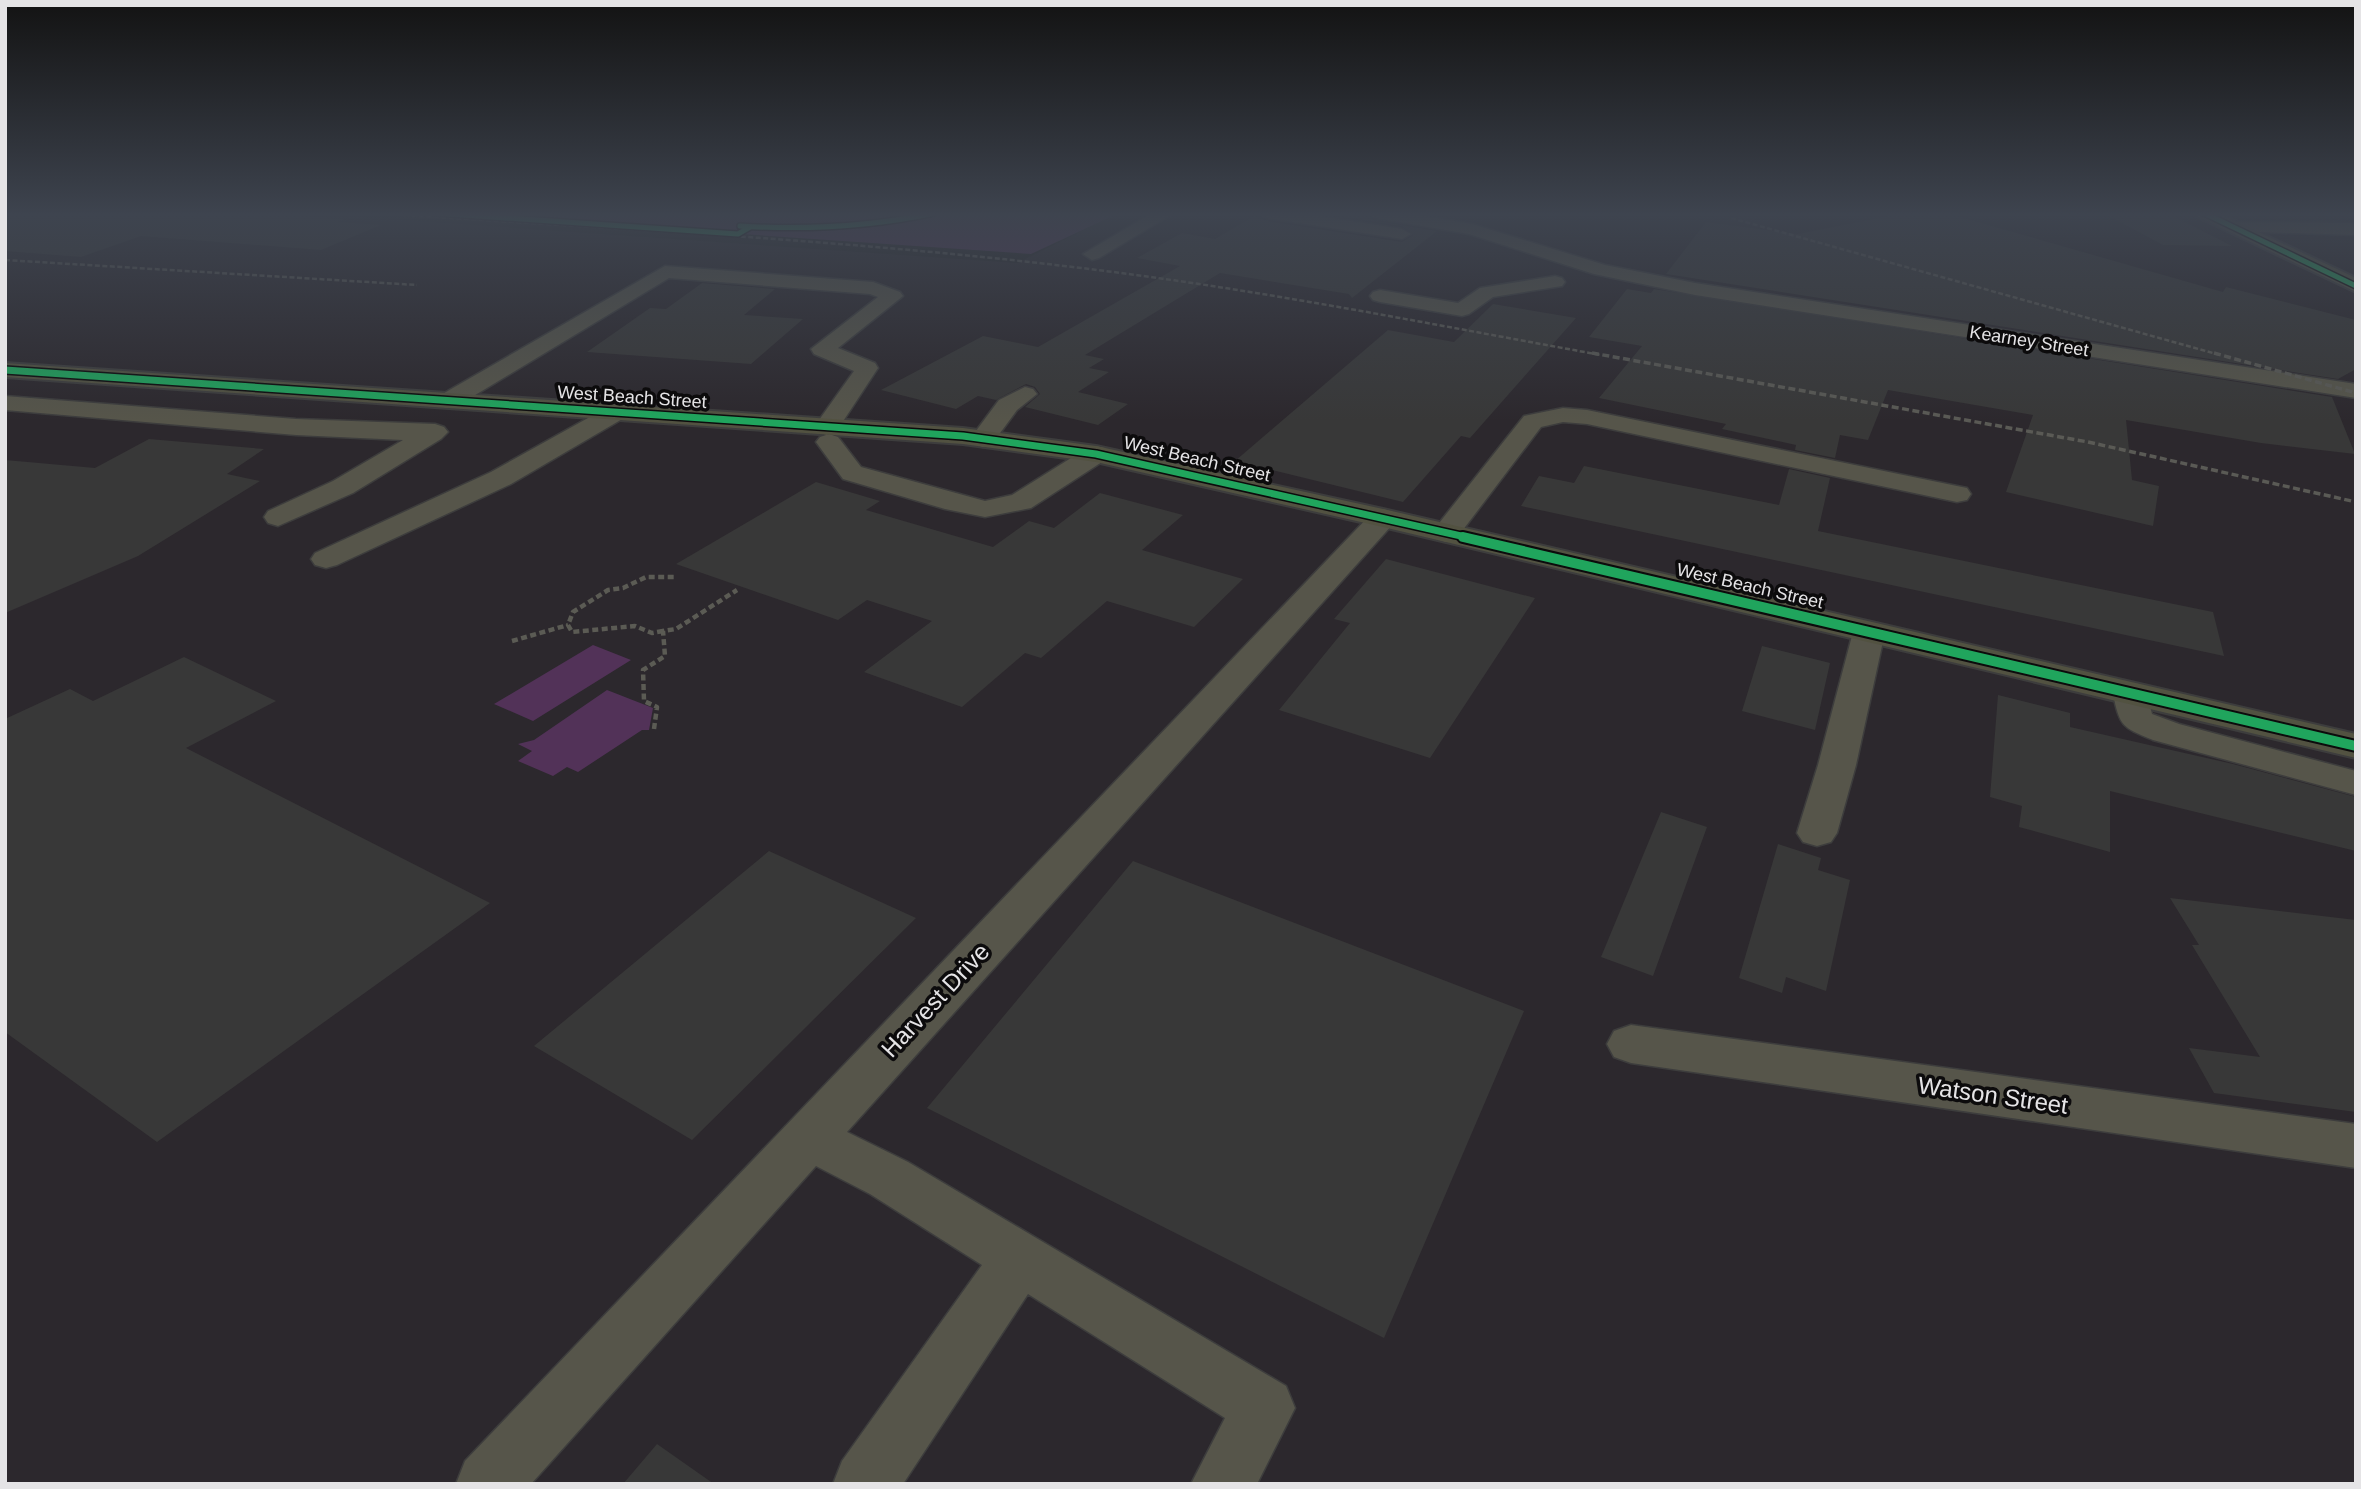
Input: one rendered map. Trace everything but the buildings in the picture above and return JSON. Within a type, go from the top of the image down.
[{"type":"main road","name":"West Beach Street","points":[[5,370],[615,413],[828,435],[984,439],[1096,454],[1383,518],[2356,746]]},
{"type":"street","points":[[448,401],[647,282]]},
{"type":"street","points":[[801,282],[873,288],[893,296],[822,349],[866,368],[828,435],[852,473],[985,509],[1021,502],[1096,454]]},
{"type":"street","points":[[1380,296],[1462,310],[1487,292],[1552,282]]},
{"type":"street","name":"Kearney Street","points":[[1660,282],[2356,391]]},
{"type":"street","points":[[984,439],[1008,405],[1025,394]]},
{"type":"street","points":[[5,403],[296,427],[432,434]]},
{"type":"street","points":[[278,517],[343,487],[480,404]]},
{"type":"street","points":[[326,559],[501,478],[615,413]]},
{"type":"street","points":[[1446,533],[1533,421],[1563,415],[1587,417],[1957,494]]},
{"type":"street","name":"Harvest Drive","points":[[488,1484],[1383,518]]},
{"type":"street","points":[[1817,833],[1837,765],[1869,632]]},
{"type":"street","points":[[2130,694],[2136,720],[2166,732],[2356,783]]},
{"type":"street","points":[[2276,728],[2283,764]]},
{"type":"street","name":"Watson Street","points":[[1631,1044],[2356,1146]]},
{"type":"street","points":[[808,1137],[889,1178],[1264,1408],[1223,1484]]},
{"type":"street","points":[[865,1484],[1020,1258]]},
{"type":"path","points":[[568,625],[573,612],[608,590],[646,577],[674,577]]},
{"type":"path","points":[[568,625],[572,632],[635,626],[652,633],[676,629],[737,590]]},
{"type":"path","points":[[512,641],[568,625]]},
{"type":"path","points":[[654,729],[657,707],[644,701],[643,670],[665,656],[663,631]]},
{"type":"shaded area","points":[[5,282],[2356,282],[2356,1484],[5,1484]]},
{"type":"shaded area","points":[[593,645],[631,660],[533,721],[494,704]]},
{"type":"shaded area","points":[[607,690],[653,708],[649,730],[642,730],[578,772],[567,767],[553,776],[518,761],[532,751],[518,744],[534,740]]},
{"type":"railway","points":[[376,282],[417,285]]},
{"type":"railway","points":[[1188,282],[1369,312],[1601,355]]},
{"type":"railway","points":[[1961,282],[2220,355]]},
{"type":"railway","points":[[1592,353],[2088,442],[2356,502]]},
{"type":"railway","points":[[2214,353],[2356,393]]},
{"type":"cycle path","points":[[2349,282],[2356,286]]},
{"type":"cycle path","points":[[5,370],[963,436],[1096,454],[1383,518],[2356,746]]}]
